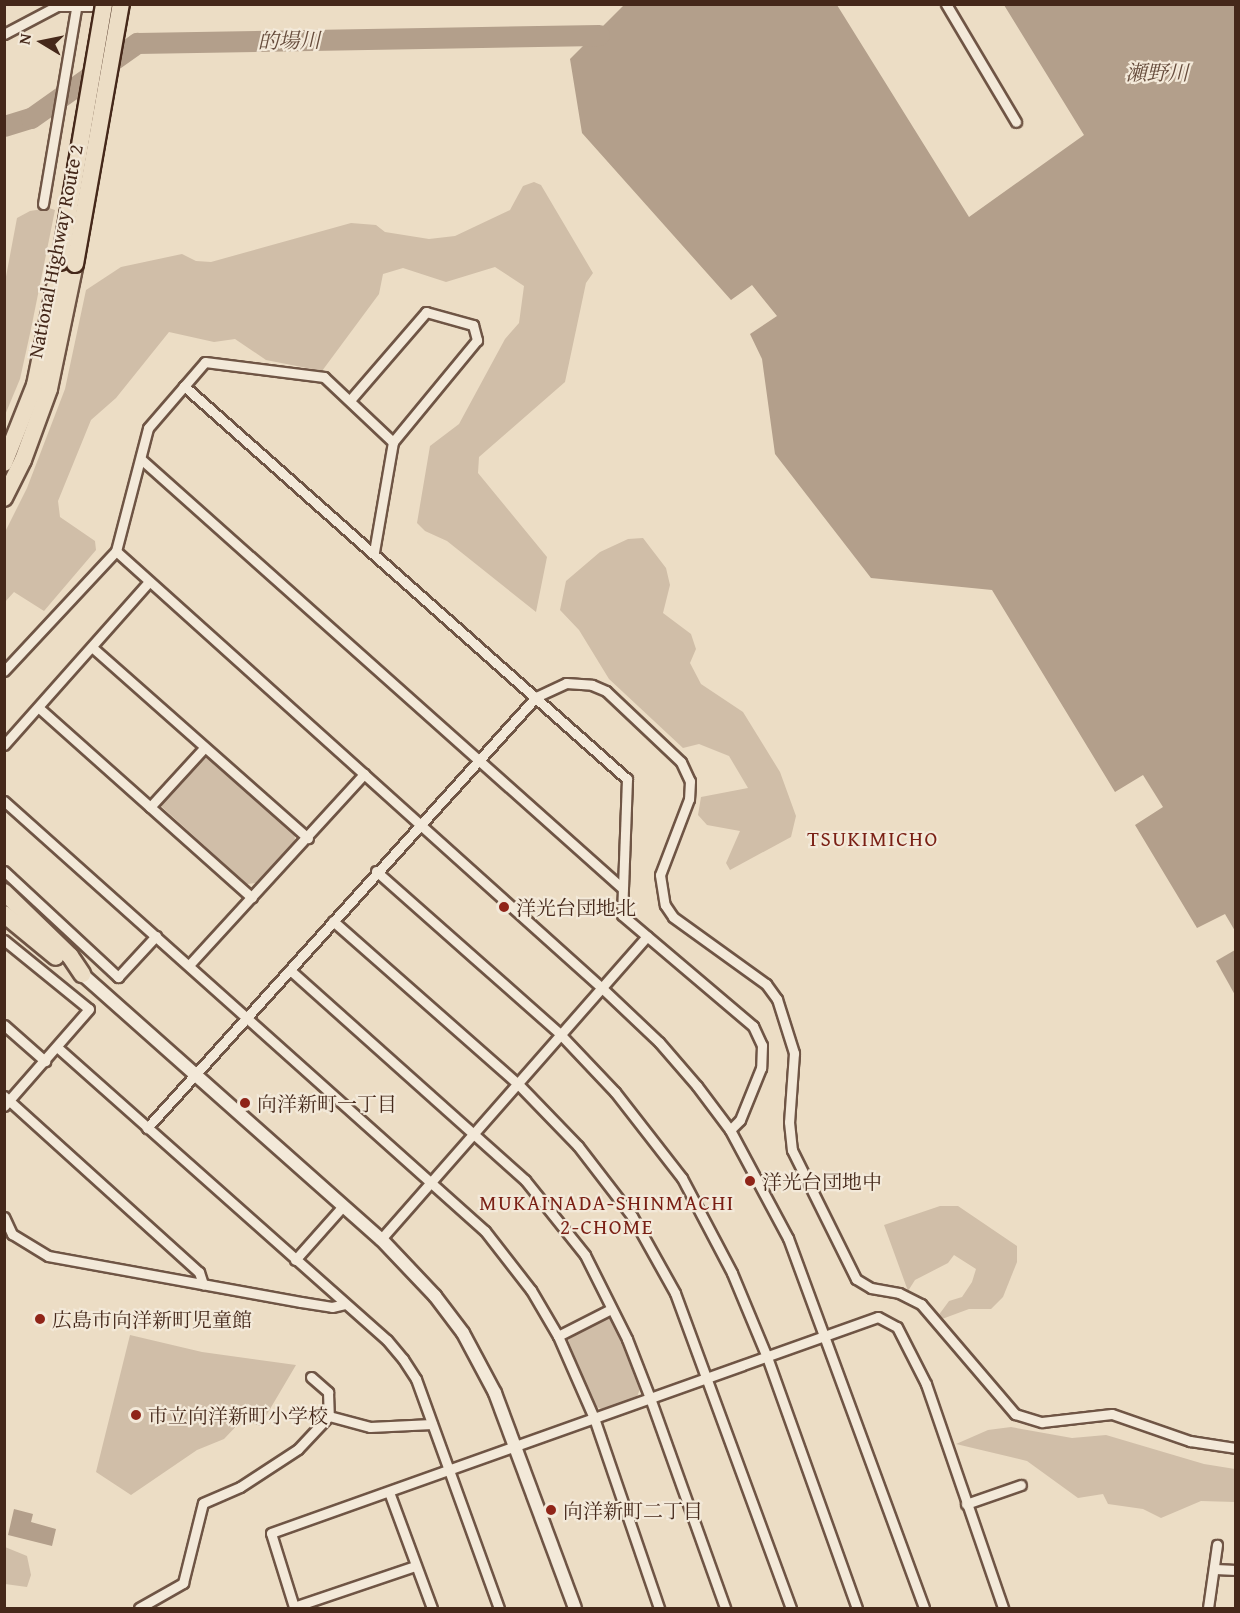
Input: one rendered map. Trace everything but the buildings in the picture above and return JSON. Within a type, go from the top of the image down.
[{"type":"highway","name":"National Highway Route 2","points":[[4,498],[23,460],[49,388],[104,4]]},
{"type":"highway","name":"National Highway Route 2","points":[[4,461],[17,436],[67,263],[121,4]]},
{"type":"highway","points":[[4,892],[70,956],[82,974]]},
{"type":"highway","points":[[4,904],[82,974]]},
{"type":"highway","points":[[4,914],[82,974]]},
{"type":"street","points":[[4,34],[57,6],[126,4]]},
{"type":"street","points":[[946,4],[1016,122]]},
{"type":"street","points":[[43,204],[76,7]]},
{"type":"street","points":[[351,399],[426,312],[473,325],[477,340],[393,442],[374,552]]},
{"type":"street","points":[[4,671],[116,551],[142,460],[148,428],[205,362],[324,378],[351,399],[393,442]]},
{"type":"street","points":[[184,386],[374,552],[627,779],[622,915],[753,1026],[758,1035],[761,1068],[740,1120],[730,1130]]},
{"type":"street","points":[[142,460],[622,888]]},
{"type":"street","points":[[116,551],[148,583],[603,989],[659,1042],[730,1130],[788,1238],[828,1337],[924,1608]]},
{"type":"street","points":[[4,745],[93,648],[148,583]]},
{"type":"street","points":[[93,648],[308,838]]},
{"type":"street","points":[[147,1128],[248,1018],[477,759],[536,697],[566,683],[592,685],[606,691],[681,762],[690,781],[689,799],[660,875],[665,905],[673,917],[766,984],[777,999],[794,1053],[789,1122],[792,1150],[856,1279],[871,1288],[899,1293],[921,1305],[1015,1414],[1042,1422],[1112,1414],[1190,1441],[1236,1448]]},
{"type":"street","points":[[39,708],[252,898]]},
{"type":"street","points":[[150,807],[204,748]]},
{"type":"street","points":[[190,964],[308,838],[364,774]]},
{"type":"street","points":[[4,801],[190,964],[431,1180],[484,1231],[531,1290],[558,1336],[594,1418],[659,1608]]},
{"type":"street","points":[[4,871],[118,977],[156,936]]},
{"type":"street","points":[[376,872],[560,1034],[615,1092],[682,1178],[732,1273],[767,1357],[857,1608]]},
{"type":"street","points":[[333,921],[518,1084],[578,1146],[632,1216],[675,1293],[709,1378],[791,1608]]},
{"type":"street","points":[[381,1239],[431,1180],[476,1133],[560,1034],[603,989],[646,936]]},
{"type":"street","points":[[4,940],[89,1009],[45,1061],[6,1101],[199,1272],[203,1284]]},
{"type":"street","points":[[290,970],[476,1133],[525,1180],[585,1255],[650,1398],[725,1608]]},
{"type":"street","points":[[82,974],[381,1239],[435,1296],[463,1333],[495,1393],[518,1448],[575,1608]]},
{"type":"street","points":[[4,1025],[45,1061]]},
{"type":"street","points":[[57,1047],[345,1304],[403,1359],[416,1379],[499,1608]]},
{"type":"street","points":[[295,1260],[343,1206]]},
{"type":"street","points":[[4,1217],[12,1234],[48,1256],[322,1305],[345,1304]]},
{"type":"street","points":[[558,1336],[611,1309]]},
{"type":"street","points":[[415,1566],[294,1607],[271,1533],[518,1448],[594,1418],[828,1337],[878,1317],[897,1327],[926,1384],[1003,1608]]},
{"type":"street","points":[[139,1608],[183,1583],[203,1503],[240,1487],[298,1449],[329,1416],[328,1392],[310,1377]]},
{"type":"street","points":[[329,1416],[370,1427],[432,1424]]},
{"type":"street","points":[[966,1504],[1021,1485]]},
{"type":"street","points":[[389,1492],[432,1608]]},
{"type":"street","points":[[1208,1608],[1217,1545]]},
{"type":"street","points":[[1215,1569],[1236,1570]]},
{"type":"shaded area","points":[[534,182],[541,185],[593,273],[586,283],[565,382],[479,457],[478,473],[547,557],[536,612],[447,541],[425,531],[417,523],[430,446],[459,424],[505,339],[519,323],[524,286],[495,267],[446,282],[403,268],[383,274],[379,294],[322,371],[266,360],[235,339],[214,342],[169,332],[116,398],[91,420],[58,501],[60,517],[95,541],[96,550],[44,611],[14,592],[5,602],[5,532],[27,488],[65,389],[86,290],[121,267],[182,254],[196,261],[211,262],[351,223],[376,225],[385,232],[429,239],[455,236],[510,210],[523,186]]},
{"type":"shaded area","points":[[49,208],[55,210],[31,329],[20,379],[5,415],[5,282],[17,218],[30,211]]},
{"type":"shaded area","points":[[643,538],[666,568],[670,585],[663,613],[691,634],[696,649],[690,663],[701,684],[743,712],[780,772],[796,816],[791,837],[730,870],[726,863],[740,831],[707,825],[698,815],[701,797],[748,788],[729,756],[699,744],[683,748],[609,679],[579,630],[560,610],[566,581],[600,552],[628,539]]},
{"type":"shaded area","points":[[202,755],[208,755],[294,831],[295,840],[256,883],[247,884],[162,807],[161,801]]},
{"type":"shaded area","points":[[940,1206],[958,1206],[1017,1246],[1017,1262],[1003,1297],[991,1309],[969,1309],[942,1319],[938,1316],[949,1301],[962,1297],[972,1282],[976,1269],[954,1255],[948,1263],[915,1280],[908,1291],[884,1225]]},
{"type":"shaded area","points":[[603,1316],[611,1318],[640,1389],[637,1397],[601,1409],[595,1406],[568,1340]]},
{"type":"shaded area","points":[[130,1335],[202,1352],[296,1365],[260,1426],[243,1419],[224,1439],[197,1450],[131,1495],[96,1472]]},
{"type":"shaded area","points":[[1011,1427],[1072,1438],[1106,1435],[1204,1464],[1235,1469],[1235,1502],[1201,1501],[1161,1518],[1143,1509],[1108,1504],[1103,1494],[1078,1498],[1027,1461],[956,1444],[988,1430]]},
{"type":"shaded area","points":[[5,1547],[27,1556],[31,1575],[27,1587],[5,1584]]},
{"type":"water","name":"瀬野川","points":[[624,5],[837,5],[969,217],[1084,135],[1004,5],[1235,5],[1235,931],[1225,914],[1197,928],[1135,825],[1163,807],[1143,775],[1115,792],[992,590],[871,578],[775,454],[762,359],[750,334],[777,316],[752,285],[731,300],[582,133],[570,59]]},
{"type":"water","points":[[1235,950],[1235,995],[1216,961]]},
{"type":"water","points":[[14,1509],[33,1514],[31,1522],[56,1529],[52,1546],[8,1535]]},
{"type":"waterway","name":"的場川","points":[[4,126],[31,118],[137,43],[599,35]]},
{"type":"place","name":"洋光台団地北","points":[[504,907]]},
{"type":"place","name":"向洋新町一丁目","points":[[245,1103]]},
{"type":"place","name":"洋光台団地中","points":[[750,1181]]},
{"type":"place","name":"広島市向洋新町児童館","points":[[40,1319]]},
{"type":"place","name":"市立向洋新町小学校","points":[[136,1415]]},
{"type":"place","name":"向洋新町二丁目","points":[[551,1510]]},
{"type":"district","name":"TSUKIMICHO","points":[[873,839]]},
{"type":"district","name":"MUKAINADA-SHINMACHI 2-CHOME","points":[[607,1215]]}]
